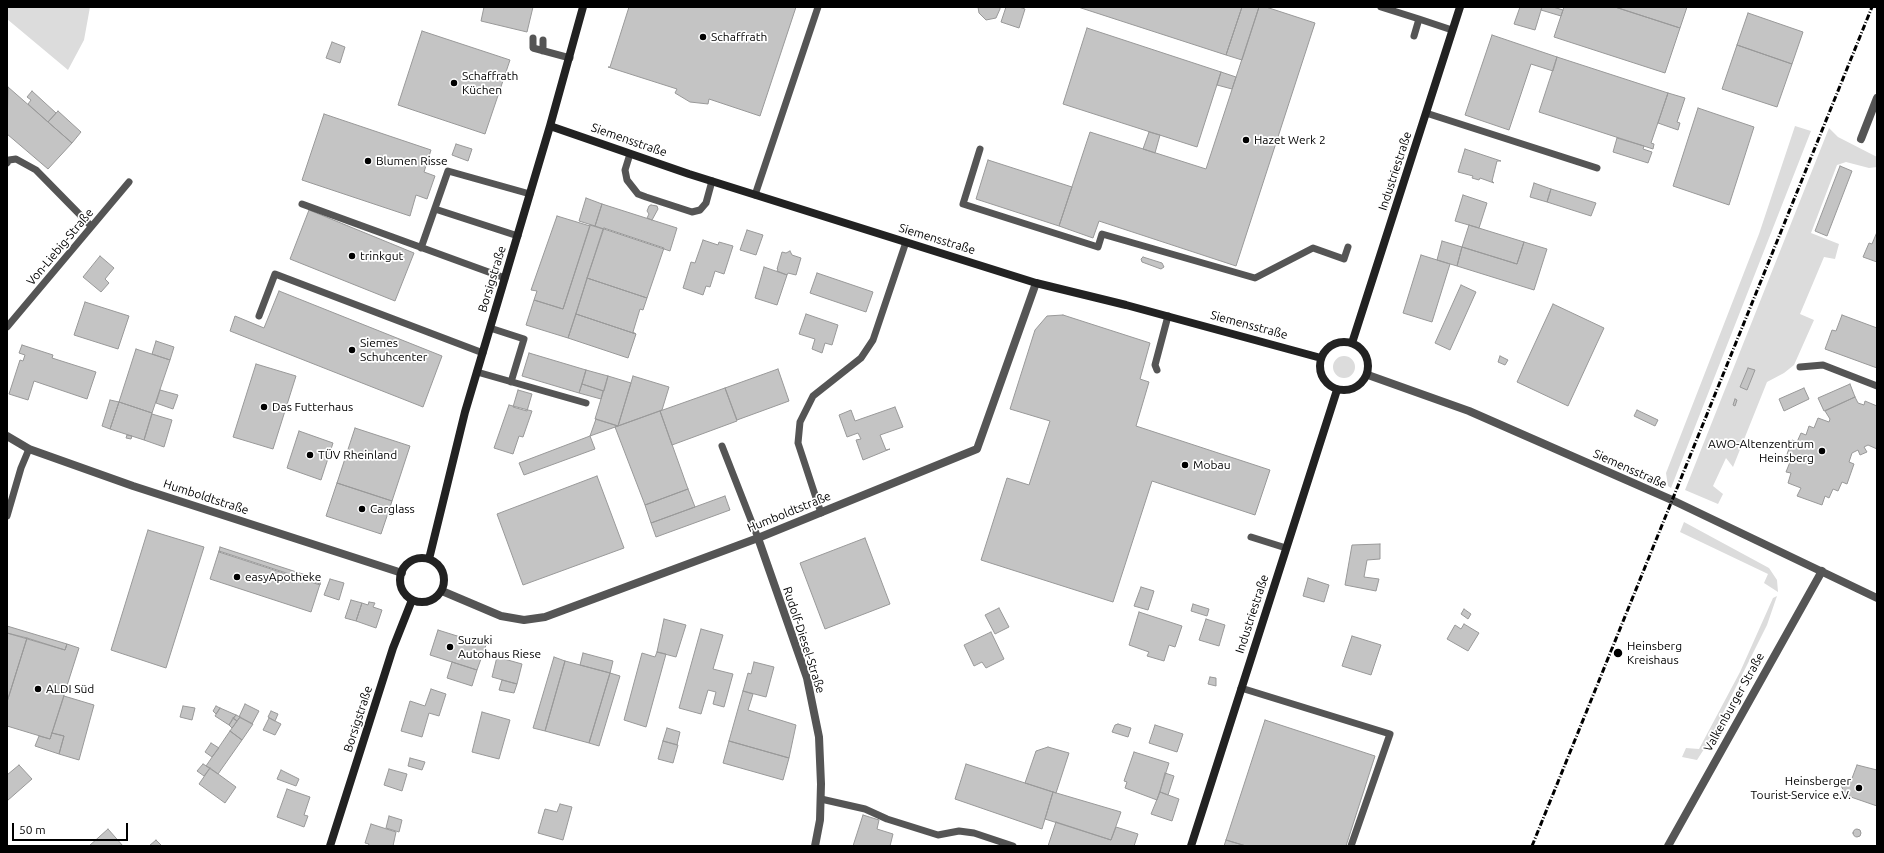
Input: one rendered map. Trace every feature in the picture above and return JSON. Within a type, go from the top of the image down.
[{"type":"street","name":"Borsigstraße","points":[[429,559],[465,412],[570,58],[583,7]]},
{"type":"street","name":"Industriestraße","points":[[1352,343],[1460,7]]},
{"type":"street","points":[[1861,140],[1877,98]]},
{"type":"street","name":"Siemensstraße","points":[[550,126],[755,195],[1036,283],[1168,316],[1321,358]]},
{"type":"street","name":"Humboldtstraße","points":[[442,591],[501,616],[524,620],[545,618],[758,538],[977,449],[1036,283]]},
{"type":"street","points":[[1340,342],[1352,343],[1363,350],[1369,362],[1368,375],[1361,385],[1350,391],[1337,390],[1326,383],[1320,371],[1321,358],[1328,347],[1340,342]]},
{"type":"street","name":"Siemensstraße","points":[[1368,375],[1464,409],[1672,500],[1877,598]]},
{"type":"street","name":"Industriestraße","points":[[1191,846],[1337,390]]},
{"type":"street","name":"Humboldtstraße","points":[[7,436],[29,449],[140,488],[402,573]]},
{"type":"street","name":"Rudolf-Diesel-Straße","points":[[758,538],[807,678],[819,737],[821,799],[820,820],[815,846]]},
{"type":"street","points":[[415,559],[429,559],[440,566],[443,572],[444,578],[442,591],[432,600],[418,602],[412,600],[406,595],[402,588],[400,580],[402,573],[405,567],[415,559]]},
{"type":"street","name":"Valkenburger Straße","points":[[1668,846],[1822,571]]},
{"type":"street","name":"Borsigstraße","points":[[330,846],[393,648],[412,600]]},
{"type":"lane","points":[[755,195],[818,7]]},
{"type":"lane","points":[[1381,7],[1452,30]]},
{"type":"lane","points":[[1414,36],[1419,19]]},
{"type":"lane","points":[[534,38],[533,48],[570,58]]},
{"type":"lane","points":[[543,40],[543,51]]},
{"type":"lane","points":[[1426,113],[1597,168]]},
{"type":"lane","points":[[980,149],[962,204],[1098,248],[1102,234],[1254,278],[1313,248],[1344,259],[1348,247]]},
{"type":"lane","points":[[630,154],[625,170],[627,180],[638,194],[646,197],[692,212],[700,210],[706,203],[712,181]]},
{"type":"lane","points":[[7,163],[9,160],[16,159],[36,170],[92,226]]},
{"type":"lane","points":[[421,248],[448,171],[530,194]]},
{"type":"lane","name":"Von-Liebig-Straße","points":[[7,327],[129,182]]},
{"type":"lane","points":[[302,204],[505,278]]},
{"type":"lane","points":[[435,209],[518,236]]},
{"type":"lane","points":[[821,513],[798,443],[800,422],[812,396],[861,358],[873,340],[906,242]]},
{"type":"lane","points":[[259,316],[275,274],[483,353]]},
{"type":"lane","points":[[1157,370],[1155,365],[1168,316]]},
{"type":"lane","points":[[490,328],[524,338],[511,382]]},
{"type":"lane","points":[[1800,367],[1822,366],[1877,386]]},
{"type":"lane","points":[[477,372],[586,404]]},
{"type":"lane","points":[[722,446],[758,538]]},
{"type":"lane","points":[[7,516],[21,468],[29,449]]},
{"type":"lane","points":[[1251,537],[1286,548]]},
{"type":"lane","points":[[1241,688],[1390,734],[1351,846]]},
{"type":"lane","points":[[821,799],[865,809],[887,819],[938,835],[959,831],[974,833],[1013,846]]},
{"type":"shaded area","points":[[7,7],[90,7],[84,40],[68,70],[7,19]]},
{"type":"shaded area","points":[[1795,126],[1811,131],[1671,488],[1668,486],[1666,473],[1759,234]]},
{"type":"shaded area","points":[[1829,128],[1838,137],[1877,157],[1877,167],[1869,168],[1846,162],[1837,165],[1811,233],[1839,244],[1835,259],[1824,257],[1800,314],[1814,320],[1794,365],[1784,373],[1767,382],[1733,467],[1726,458],[1713,486],[1723,494],[1718,504],[1685,490]]},
{"type":"shaded area","points":[[1344,356],[1352,359],[1355,367],[1352,375],[1344,378],[1336,375],[1333,367],[1336,359]]},
{"type":"shaded area","points":[[1684,522],[1769,568],[1777,580],[1778,592],[1764,583],[1768,574],[1680,532]]},
{"type":"shaded area","points":[[1777,596],[1767,625],[1708,743],[1697,760],[1682,757],[1686,748],[1699,749],[1740,672],[1773,598]]},
{"type":"building","points":[[484,7],[533,7],[527,32],[481,21]]},
{"type":"building","name":"Schaffrath","points":[[629,7],[796,7],[760,116],[709,99],[708,104],[690,102],[675,93],[677,89],[608,67],[610,67]]},
{"type":"building","points":[[978,7],[1000,7],[1000,9],[996,18],[986,20],[979,13]]},
{"type":"building","points":[[1006,7],[1019,7],[1025,9],[1019,28],[1001,22]]},
{"type":"building","points":[[1078,7],[1242,7],[1226,55]]},
{"type":"building","points":[[1242,7],[1259,7],[1242,60],[1226,55]]},
{"type":"building","name":"Hazet Werk 2","points":[[1259,7],[1266,7],[1315,23],[1236,266],[1099,221],[1093,238],[1059,226],[1090,132],[1206,169]]},
{"type":"building","points":[[1520,7],[1542,7],[1535,30],[1514,24]]},
{"type":"building","points":[[1542,7],[1553,7],[1563,10],[1561,16],[1541,10]]},
{"type":"building","points":[[1564,7],[1615,7],[1680,28],[1665,73],[1554,37]]},
{"type":"building","points":[[1615,7],[1687,7],[1680,28]]},
{"type":"building","points":[[1748,13],[1803,32],[1792,64],[1737,45]]},
{"type":"building","points":[[1087,28],[1221,72],[1197,147],[1063,104]]},
{"type":"building","name":"Schaffrath Küchen","points":[[422,31],[510,60],[485,134],[398,105]]},
{"type":"building","points":[[1492,35],[1557,57],[1553,71],[1531,64],[1509,130],[1465,115]]},
{"type":"building","points":[[332,42],[345,47],[340,63],[326,58]]},
{"type":"building","points":[[1737,45],[1792,64],[1777,107],[1722,89]]},
{"type":"building","points":[[1557,57],[1668,93],[1651,143],[1654,144],[1653,149],[1539,112]]},
{"type":"building","points":[[1221,72],[1236,77],[1232,89],[1217,85]]},
{"type":"building","points":[[8,87],[72,143],[48,169],[7,134]]},
{"type":"building","points":[[32,91],[56,113],[48,122],[28,104],[31,100],[27,97]]},
{"type":"building","points":[[1668,93],[1685,98],[1677,122],[1680,123],[1678,130],[1658,123]]},
{"type":"building","points":[[1698,108],[1754,127],[1729,205],[1673,186]]},
{"type":"building","points":[[58,111],[81,132],[72,143],[48,122]]},
{"type":"building","name":"Blumen Risse","points":[[324,114],[431,150],[424,172],[435,176],[427,199],[416,195],[410,216],[302,180]]},
{"type":"building","points":[[1149,132],[1160,135],[1155,153],[1143,149]]},
{"type":"building","points":[[1617,138],[1644,146],[1643,149],[1652,152],[1648,163],[1613,152]]},
{"type":"building","points":[[456,144],[472,149],[468,161],[452,155]]},
{"type":"building","points":[[1465,149],[1501,161],[1497,161],[1492,181],[1494,183],[1480,178],[1479,180],[1472,178],[1473,176],[1458,172]]},
{"type":"building","points":[[988,160],[1072,187],[1059,226],[976,199]]},
{"type":"building","points":[[1840,166],[1852,171],[1827,236],[1815,231]]},
{"type":"building","points":[[1534,183],[1551,189],[1547,202],[1530,197]]},
{"type":"building","points":[[1551,189],[1596,203],[1591,216],[1547,202]]},
{"type":"building","points":[[1463,195],[1487,203],[1479,228],[1455,221]]},
{"type":"building","points":[[586,198],[602,204],[595,226],[579,221]]},
{"type":"building","points":[[602,204],[677,228],[670,251],[595,226]]},
{"type":"building","points":[[651,205],[657,206],[658,209],[652,220],[647,218],[649,214],[647,211]]},
{"type":"building","name":"trinkgut","points":[[309,210],[414,253],[395,301],[290,259]]},
{"type":"building","points":[[557,216],[590,226],[563,309],[534,300],[537,291],[531,290]]},
{"type":"building","points":[[590,225],[603,229],[568,338],[526,325],[534,300],[563,309]]},
{"type":"building","points":[[1469,225],[1524,242],[1517,264],[1462,247]]},
{"type":"building","points":[[604,228],[664,248],[647,298],[587,278]]},
{"type":"building","points":[[747,230],[763,235],[756,255],[740,250]]},
{"type":"building","points":[[1877,232],[1877,262],[1863,257],[1869,243],[1872,244]]},
{"type":"building","points":[[703,240],[718,245],[719,242],[733,246],[724,274],[715,271],[710,287],[706,286],[703,295],[683,288],[691,262],[695,263]]},
{"type":"building","points":[[1442,241],[1462,247],[1457,266],[1437,260]]},
{"type":"building","points":[[1524,242],[1547,249],[1534,290],[1457,266],[1462,247],[1517,264]]},
{"type":"building","points":[[790,251],[792,255],[801,258],[796,275],[788,273],[787,275],[777,271],[782,252],[786,253]]},
{"type":"building","points":[[1421,255],[1450,264],[1432,322],[1403,313]]},
{"type":"building","points":[[100,256],[114,268],[105,279],[109,283],[101,292],[83,277]]},
{"type":"building","points":[[1143,257],[1162,263],[1164,267],[1161,269],[1142,262],[1141,259]]},
{"type":"building","points":[[764,267],[787,275],[777,305],[755,298]]},
{"type":"building","points":[[817,273],[873,292],[866,312],[810,293]]},
{"type":"building","points":[[587,278],[647,298],[643,310],[640,309],[633,332],[636,334],[576,314]]},
{"type":"building","points":[[1461,285],[1476,292],[1450,350],[1435,343]]},
{"type":"building","name":"Siemes Schuhcenter","points":[[279,291],[442,356],[423,407],[230,331],[235,316],[264,328]]},
{"type":"building","points":[[85,302],[129,316],[118,349],[74,335]]},
{"type":"building","points":[[1553,304],[1604,328],[1568,406],[1517,382]]},
{"type":"building","points":[[576,314],[636,334],[628,358],[568,338]]},
{"type":"building","points":[[806,314],[838,325],[832,345],[825,343],[822,353],[812,349],[815,339],[799,334]]},
{"type":"building","points":[[1063,315],[1150,343],[1140,379],[1149,382],[1136,426],[1270,470],[1255,515],[1152,481],[1113,602],[981,560],[1007,478],[1029,485],[1050,421],[1010,409],[1035,330],[1047,316]]},
{"type":"building","points":[[1842,315],[1877,328],[1877,368],[1825,349],[1832,330],[1836,331]]},
{"type":"building","points":[[156,341],[174,347],[170,360],[152,354]]},
{"type":"building","points":[[22,345],[53,355],[52,358],[96,372],[87,399],[34,381],[28,400],[9,394],[20,360],[23,361],[25,355],[19,353]]},
{"type":"building","points":[[136,349],[170,360],[152,413],[119,402]]},
{"type":"building","points":[[529,353],[586,370],[579,393],[522,376]]},
{"type":"building","points":[[1500,356],[1508,360],[1505,365],[1498,362]]},
{"type":"building","name":"Das Futterhaus","points":[[256,364],[296,376],[273,449],[233,437]]},
{"type":"building","points":[[1748,368],[1755,370],[1747,390],[1740,387]]},
{"type":"building","points":[[778,369],[789,401],[737,420],[725,388]]},
{"type":"building","points":[[586,370],[608,376],[604,391],[582,384]]},
{"type":"building","points":[[608,376],[631,383],[618,426],[595,419]]},
{"type":"building","points":[[633,376],[669,387],[662,410],[618,426]]},
{"type":"building","points":[[582,384],[603,391],[601,399],[579,393]]},
{"type":"building","points":[[1850,384],[1855,397],[1824,411],[1818,398]]},
{"type":"building","points":[[725,388],[737,421],[672,445],[660,411]]},
{"type":"building","points":[[1804,388],[1809,399],[1784,411],[1779,399]]},
{"type":"building","points":[[160,390],[178,395],[173,409],[156,403]]},
{"type":"building","points":[[518,390],[532,394],[527,411],[513,407]]},
{"type":"building","name":"AWO-Altenzentrum Heinsberg","points":[[1855,397],[1858,403],[1864,405],[1865,401],[1877,406],[1877,449],[1868,445],[1864,447],[1867,452],[1860,455],[1858,450],[1852,453],[1849,462],[1854,464],[1847,484],[1842,482],[1838,491],[1833,489],[1829,498],[1825,496],[1822,505],[1797,496],[1801,488],[1788,483],[1791,473],[1786,472],[1790,462],[1785,460],[1792,440],[1797,442],[1801,433],[1806,435],[1809,426],[1814,428],[1818,418],[1829,422],[1830,419],[1825,411]]},
{"type":"building","points":[[1735,399],[1737,400],[1735,406],[1733,405]]},
{"type":"building","points":[[110,400],[119,402],[110,429],[102,426]]},
{"type":"building","points":[[119,402],[152,413],[144,440],[110,429]]},
{"type":"building","points":[[509,405],[532,411],[523,437],[519,436],[513,454],[494,448]]},
{"type":"building","points":[[895,407],[903,427],[880,435],[886,450],[890,449],[863,460],[856,440],[861,439],[858,433],[847,437],[839,415],[851,410],[855,421]]},
{"type":"building","points":[[1637,410],[1658,420],[1655,426],[1634,416]]},
{"type":"building","points":[[660,411],[688,489],[645,505],[615,427]]},
{"type":"building","points":[[152,414],[172,420],[164,447],[144,440]]},
{"type":"building","points":[[596,419],[618,426],[590,436]]},
{"type":"building","points":[[355,428],[410,446],[392,501],[337,483]]},
{"type":"building","name":"TÜV Rheinland","points":[[299,431],[333,443],[321,480],[287,468]]},
{"type":"building","points":[[127,435],[132,436],[131,439],[126,438]]},
{"type":"building","points":[[590,436],[595,449],[524,475],[519,463]]},
{"type":"building","points":[[597,476],[624,548],[523,585],[497,514]]},
{"type":"building","points":[[337,483],[392,501],[381,534],[326,516]]},
{"type":"building","points":[[688,489],[695,507],[651,523],[645,505]]},
{"type":"building","points":[[725,496],[730,510],[656,537],[651,523]]},
{"type":"building","points":[[148,530],[204,547],[166,668],[111,650]]},
{"type":"building","points":[[865,538],[890,604],[825,629],[800,563]]},
{"type":"building","points":[[1380,544],[1380,559],[1367,560],[1364,577],[1379,579],[1376,591],[1345,585],[1352,545]]},
{"type":"building","points":[[220,547],[321,580],[320,585],[219,552]]},
{"type":"building","points":[[219,551],[320,584],[311,612],[210,579]]},
{"type":"building","points":[[1308,578],[1329,585],[1324,602],[1303,596]]},
{"type":"building","points":[[330,579],[344,583],[339,600],[324,595]]},
{"type":"building","points":[[1141,587],[1154,591],[1148,610],[1134,606]]},
{"type":"building","points":[[351,600],[362,603],[356,621],[345,618]]},
{"type":"building","points":[[369,602],[375,603],[373,607],[382,610],[376,628],[356,621],[362,603],[368,605]]},
{"type":"building","points":[[1193,604],[1209,609],[1207,616],[1191,611]]},
{"type":"building","points":[[999,608],[1009,627],[995,634],[985,615]]},
{"type":"building","points":[[1464,609],[1471,614],[1468,619],[1461,614]]},
{"type":"building","points":[[1139,612],[1182,626],[1175,647],[1169,645],[1164,661],[1147,656],[1149,652],[1129,645]]},
{"type":"building","points":[[664,619],[686,625],[676,657],[657,652]]},
{"type":"building","points":[[1206,619],[1225,625],[1219,646],[1199,640]]},
{"type":"building","points":[[1464,624],[1479,633],[1468,651],[1447,639],[1455,625],[1461,629]]},
{"type":"building","points":[[7,626],[67,644],[65,650],[7,633]]},
{"type":"building","points":[[701,629],[723,635],[713,669],[733,674],[724,707],[713,704],[716,692],[708,690],[701,714],[679,708]]},
{"type":"building","points":[[438,630],[486,645],[477,670],[430,655]]},
{"type":"building","points":[[991,632],[1004,659],[986,668],[982,662],[974,666],[964,645]]},
{"type":"building","points":[[7,633],[27,638],[7,702]]},
{"type":"building","points":[[1352,636],[1381,645],[1371,675],[1342,666]]},
{"type":"building","name":"ALDI Süd","points":[[27,638],[65,650],[67,644],[79,648],[50,739],[7,726],[7,702]]},
{"type":"building","points":[[657,652],[666,654],[646,727],[624,720],[642,653],[655,657]]},
{"type":"building","points":[[583,653],[613,661],[610,673],[580,665]]},
{"type":"building","points":[[497,657],[522,664],[517,684],[492,677]]},
{"type":"building","points":[[554,657],[565,661],[545,731],[533,728]]},
{"type":"building","points":[[565,661],[610,673],[589,743],[545,731]]},
{"type":"building","points":[[452,662],[477,670],[472,686],[447,678]]},
{"type":"building","points":[[754,662],[774,667],[766,697],[743,691],[748,673],[751,674]]},
{"type":"building","points":[[610,673],[620,676],[599,746],[589,743]]},
{"type":"building","points":[[1210,677],[1216,678],[1216,686],[1208,684]]},
{"type":"building","points":[[502,680],[517,684],[514,693],[499,690]]},
{"type":"building","points":[[431,689],[446,694],[439,716],[429,713],[422,737],[401,731],[410,701],[425,706]]},
{"type":"building","points":[[743,691],[753,694],[748,710],[796,725],[789,758],[729,741]]},
{"type":"building","points":[[64,696],[94,705],[79,760],[59,754],[64,736],[52,733]]},
{"type":"building","points":[[245,704],[259,711],[252,724],[239,717]]},
{"type":"building","points":[[183,706],[195,708],[192,720],[180,717]]},
{"type":"building","points":[[216,706],[220,708],[216,714],[213,711]]},
{"type":"building","points":[[220,708],[236,715],[229,725],[215,716]]},
{"type":"building","points":[[271,711],[278,714],[275,721],[268,717]]},
{"type":"building","points":[[482,712],[510,720],[499,759],[472,752]]},
{"type":"building","points":[[236,715],[240,717],[237,721],[233,718]]},
{"type":"building","points":[[240,717],[253,724],[242,740],[230,731]]},
{"type":"building","points":[[233,718],[237,721],[232,728],[229,725]]},
{"type":"building","points":[[269,718],[281,724],[275,735],[263,730]]},
{"type":"building","points":[[1265,720],[1375,756],[1346,846],[1246,846],[1226,840]]},
{"type":"building","points":[[1118,724],[1131,728],[1128,737],[1112,732],[1115,725]]},
{"type":"building","points":[[1155,725],[1183,734],[1177,752],[1149,743]]},
{"type":"building","points":[[667,728],[680,732],[677,745],[663,741]]},
{"type":"building","points":[[230,731],[242,740],[218,774],[206,766]]},
{"type":"building","points":[[52,733],[64,736],[59,754],[35,746],[39,736],[50,739]]},
{"type":"building","points":[[663,741],[678,745],[673,763],[658,759]]},
{"type":"building","points":[[729,741],[789,758],[783,780],[723,763]]},
{"type":"building","points":[[211,743],[219,748],[212,757],[205,752]]},
{"type":"building","points":[[1048,747],[1069,753],[1056,793],[1025,783],[1036,751]]},
{"type":"building","points":[[1134,752],[1169,763],[1157,800],[1125,788],[1127,782],[1124,781]]},
{"type":"building","points":[[410,758],[425,762],[422,770],[408,766]]},
{"type":"building","points":[[203,764],[210,768],[204,776],[197,771]]},
{"type":"building","points":[[966,764],[1053,792],[1042,829],[955,799]]},
{"type":"building","points":[[19,765],[32,779],[7,801],[7,775]]},
{"type":"building","name":"Heinsberger Tourist-Service e.V.","points":[[1857,765],[1877,770],[1877,806],[1848,796],[1849,794],[1844,792],[1840,783],[1847,779],[1851,781]]},
{"type":"building","points":[[210,768],[236,787],[225,803],[199,784]]},
{"type":"building","points":[[389,769],[407,774],[402,791],[384,785]]},
{"type":"building","points":[[281,770],[299,779],[296,786],[277,779]]},
{"type":"building","points":[[1165,773],[1174,776],[1168,795],[1160,792]]},
{"type":"building","points":[[287,789],[310,797],[304,815],[308,816],[304,827],[277,817]]},
{"type":"building","points":[[1053,792],[1121,812],[1111,840],[1045,819]]},
{"type":"building","points":[[1160,792],[1179,799],[1172,821],[1151,814]]},
{"type":"building","points":[[560,804],[572,807],[563,840],[538,833],[545,809],[557,812]]},
{"type":"building","points":[[863,815],[879,820],[877,829],[893,834],[890,846],[853,846]]},
{"type":"building","points":[[389,816],[402,820],[399,832],[386,828]]},
{"type":"building","points":[[1056,822],[1111,840],[1116,827],[1138,834],[1134,846],[1048,846]]},
{"type":"building","points":[[371,824],[396,832],[393,846],[368,846],[369,844],[365,843]]},
{"type":"building","points":[[108,829],[123,846],[89,846]]},
{"type":"building","points":[[1855,829],[1859,829],[1861,833],[1859,837],[1855,837],[1853,835],[1853,831]]},
{"type":"building","points":[[156,840],[162,846],[149,846]]},
{"type":"building","points":[[1226,840],[1246,846],[1224,846]]},
{"type":"railway","points":[[1532,846],[1872,7]]},
{"type":"place","name":"Schaffrath","points":[[703,37]]},
{"type":"place","name":"Schaffrath Küchen","points":[[454,83]]},
{"type":"place","name":"Hazet Werk 2","points":[[1246,140]]},
{"type":"place","name":"Blumen Risse","points":[[368,161]]},
{"type":"place","name":"trinkgut","points":[[352,256]]},
{"type":"place","name":"Siemes Schuhcenter","points":[[352,350]]},
{"type":"place","name":"Das Futterhaus","points":[[264,407]]},
{"type":"place","name":"AWO-Altenzentrum Heinsberg","points":[[1822,451]]},
{"type":"place","name":"TÜV Rheinland","points":[[310,455]]},
{"type":"place","name":"Mobau","points":[[1185,465]]},
{"type":"place","name":"Carglass","points":[[362,509]]},
{"type":"place","name":"easyApotheke","points":[[237,577]]},
{"type":"place","name":"Suzuki Autohaus Riese","points":[[450,647]]},
{"type":"place","name":"Heinsberg Kreishaus","points":[[1618,653]]},
{"type":"place","name":"ALDI Süd","points":[[38,689]]},
{"type":"place","name":"Heinsberger Tourist-Service e.V.","points":[[1859,788]]}]
